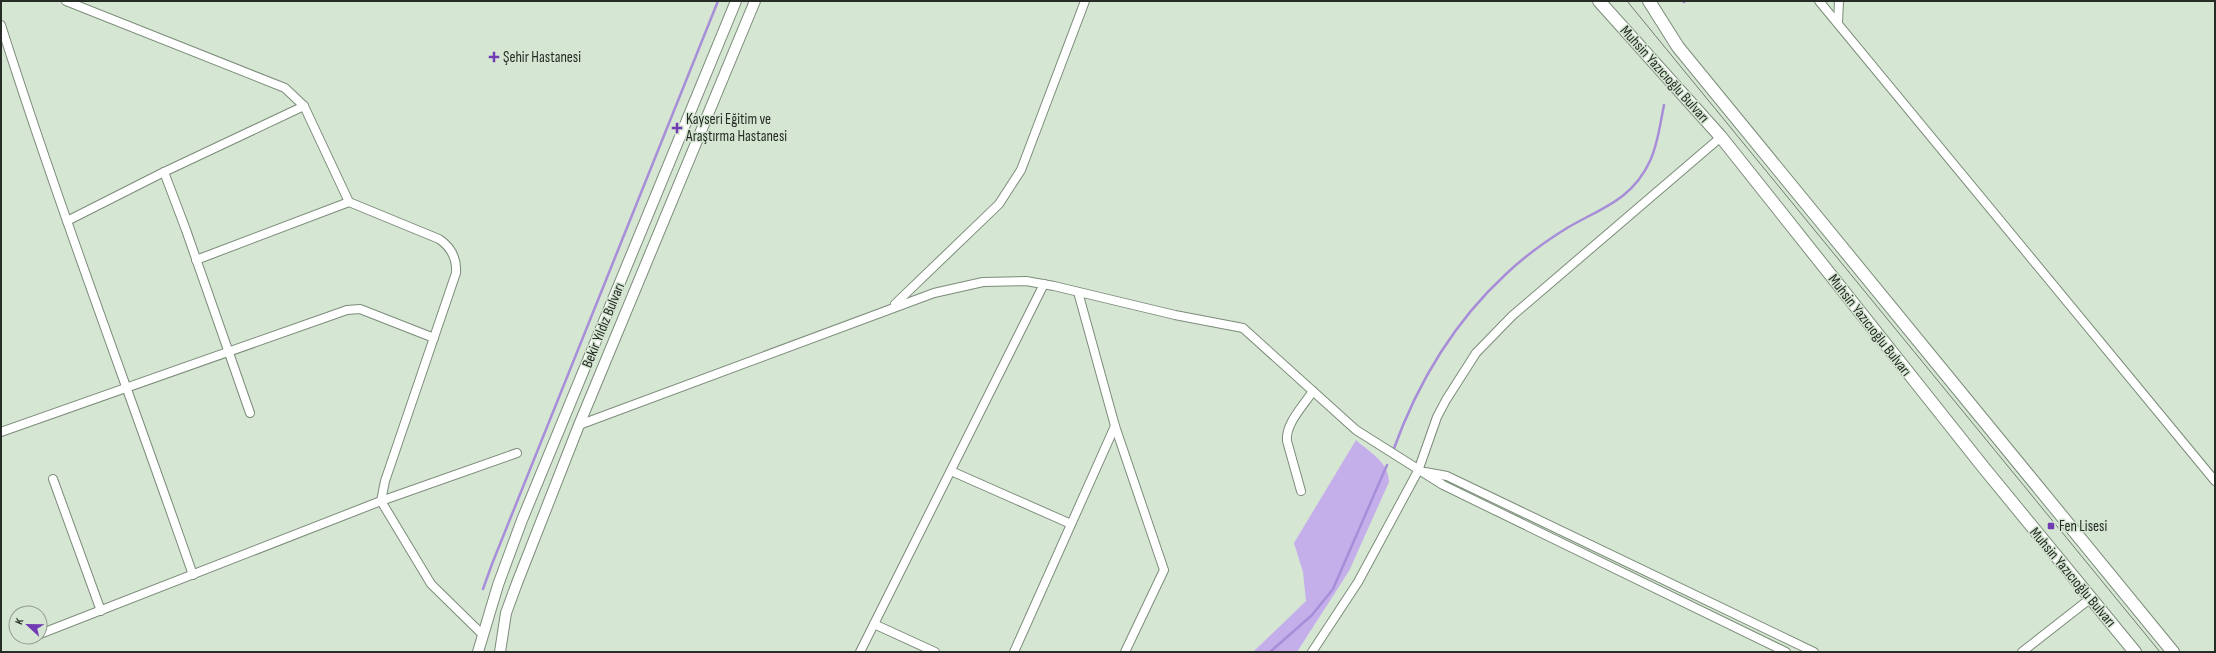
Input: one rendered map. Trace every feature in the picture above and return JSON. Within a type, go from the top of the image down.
[{"type":"highway","name":"Muhsin Yazıcıoğlu Bulvarı","points":[[1599,1],[1721,137],[1984,468],[2135,652]]},
{"type":"highway","name":"Muhsin Yazıcıoğlu Bulvarı","points":[[1649,1],[1678,48],[2173,652]]},
{"type":"main road","name":"Bekir Yıldız Bulvarı","points":[[478,652],[498,585],[522,520],[736,1]]},
{"type":"main road","name":"Bekir Yıldız Bulvarı","points":[[500,652],[503,629],[511,598],[579,425],[755,1]]},
{"type":"street","points":[[66,1],[285,88],[304,106],[349,202],[439,240],[453,254],[456,273],[385,480],[381,501],[431,584],[483,635]]},
{"type":"street","points":[[892,308],[999,204],[1012,187],[1023,165],[1085,1]]},
{"type":"street","points":[[1819,1],[2215,481]]},
{"type":"street","points":[[1838,23],[1839,1]]},
{"type":"street","points":[[1,25],[67,221],[128,387],[193,574]]},
{"type":"street","points":[[67,221],[164,172],[304,106]]},
{"type":"street","points":[[1312,652],[1358,582],[1418,471],[1437,417],[1446,400],[1465,368],[1487,340],[1512,316],[1721,137]]},
{"type":"street","points":[[164,172],[250,413]]},
{"type":"street","points":[[196,260],[349,202]]},
{"type":"street","points":[[579,425],[934,293],[969,284],[1012,281],[1044,284],[1175,315],[1243,328],[1356,430],[1418,471],[1443,485],[1786,652]]},
{"type":"street","points":[[860,652],[1044,284]]},
{"type":"street","points":[[1078,292],[1115,426],[1164,570],[1125,652]]},
{"type":"street","points":[[1,432],[352,309],[360,309],[434,338]]},
{"type":"street","points":[[1301,491],[1287,441],[1287,434],[1313,391]]},
{"type":"street","points":[[1014,652],[1115,426]]},
{"type":"street","points":[[48,631],[381,501],[516,453]]},
{"type":"street","points":[[951,471],[1071,524]]},
{"type":"street","points":[[1418,471],[1447,476],[1814,652]]},
{"type":"street","points":[[53,479],[101,611]]},
{"type":"street","points":[[2022,652],[2090,598]]},
{"type":"street","points":[[874,624],[935,652]]},
{"type":"shaded area","points":[[1356,440],[1382,463],[1386,469],[1389,482],[1349,571],[1297,652],[1253,652],[1306,601],[1303,572],[1294,543]]},
{"type":"waterway","points":[[483,589],[718,1]]},
{"type":"waterway","points":[[1393,451],[1413,402],[1439,355],[1470,312],[1487,293],[1513,267],[1536,249],[1567,228],[1614,202],[1625,194],[1643,174],[1653,154],[1657,141],[1664,105]]},
{"type":"waterway","points":[[1270,652],[1312,615],[1333,589],[1387,465]]},
{"type":"tram line","points":[[1627,1],[2160,652]]},
{"type":"place","name":"Şehir Hastanesi","points":[[494,57]]},
{"type":"place","name":"Kayseri Eğitim ve Araştırma Hastanesi","points":[[677,128]]},
{"type":"place","name":"Fen Lisesi","points":[[2051,526]]}]
